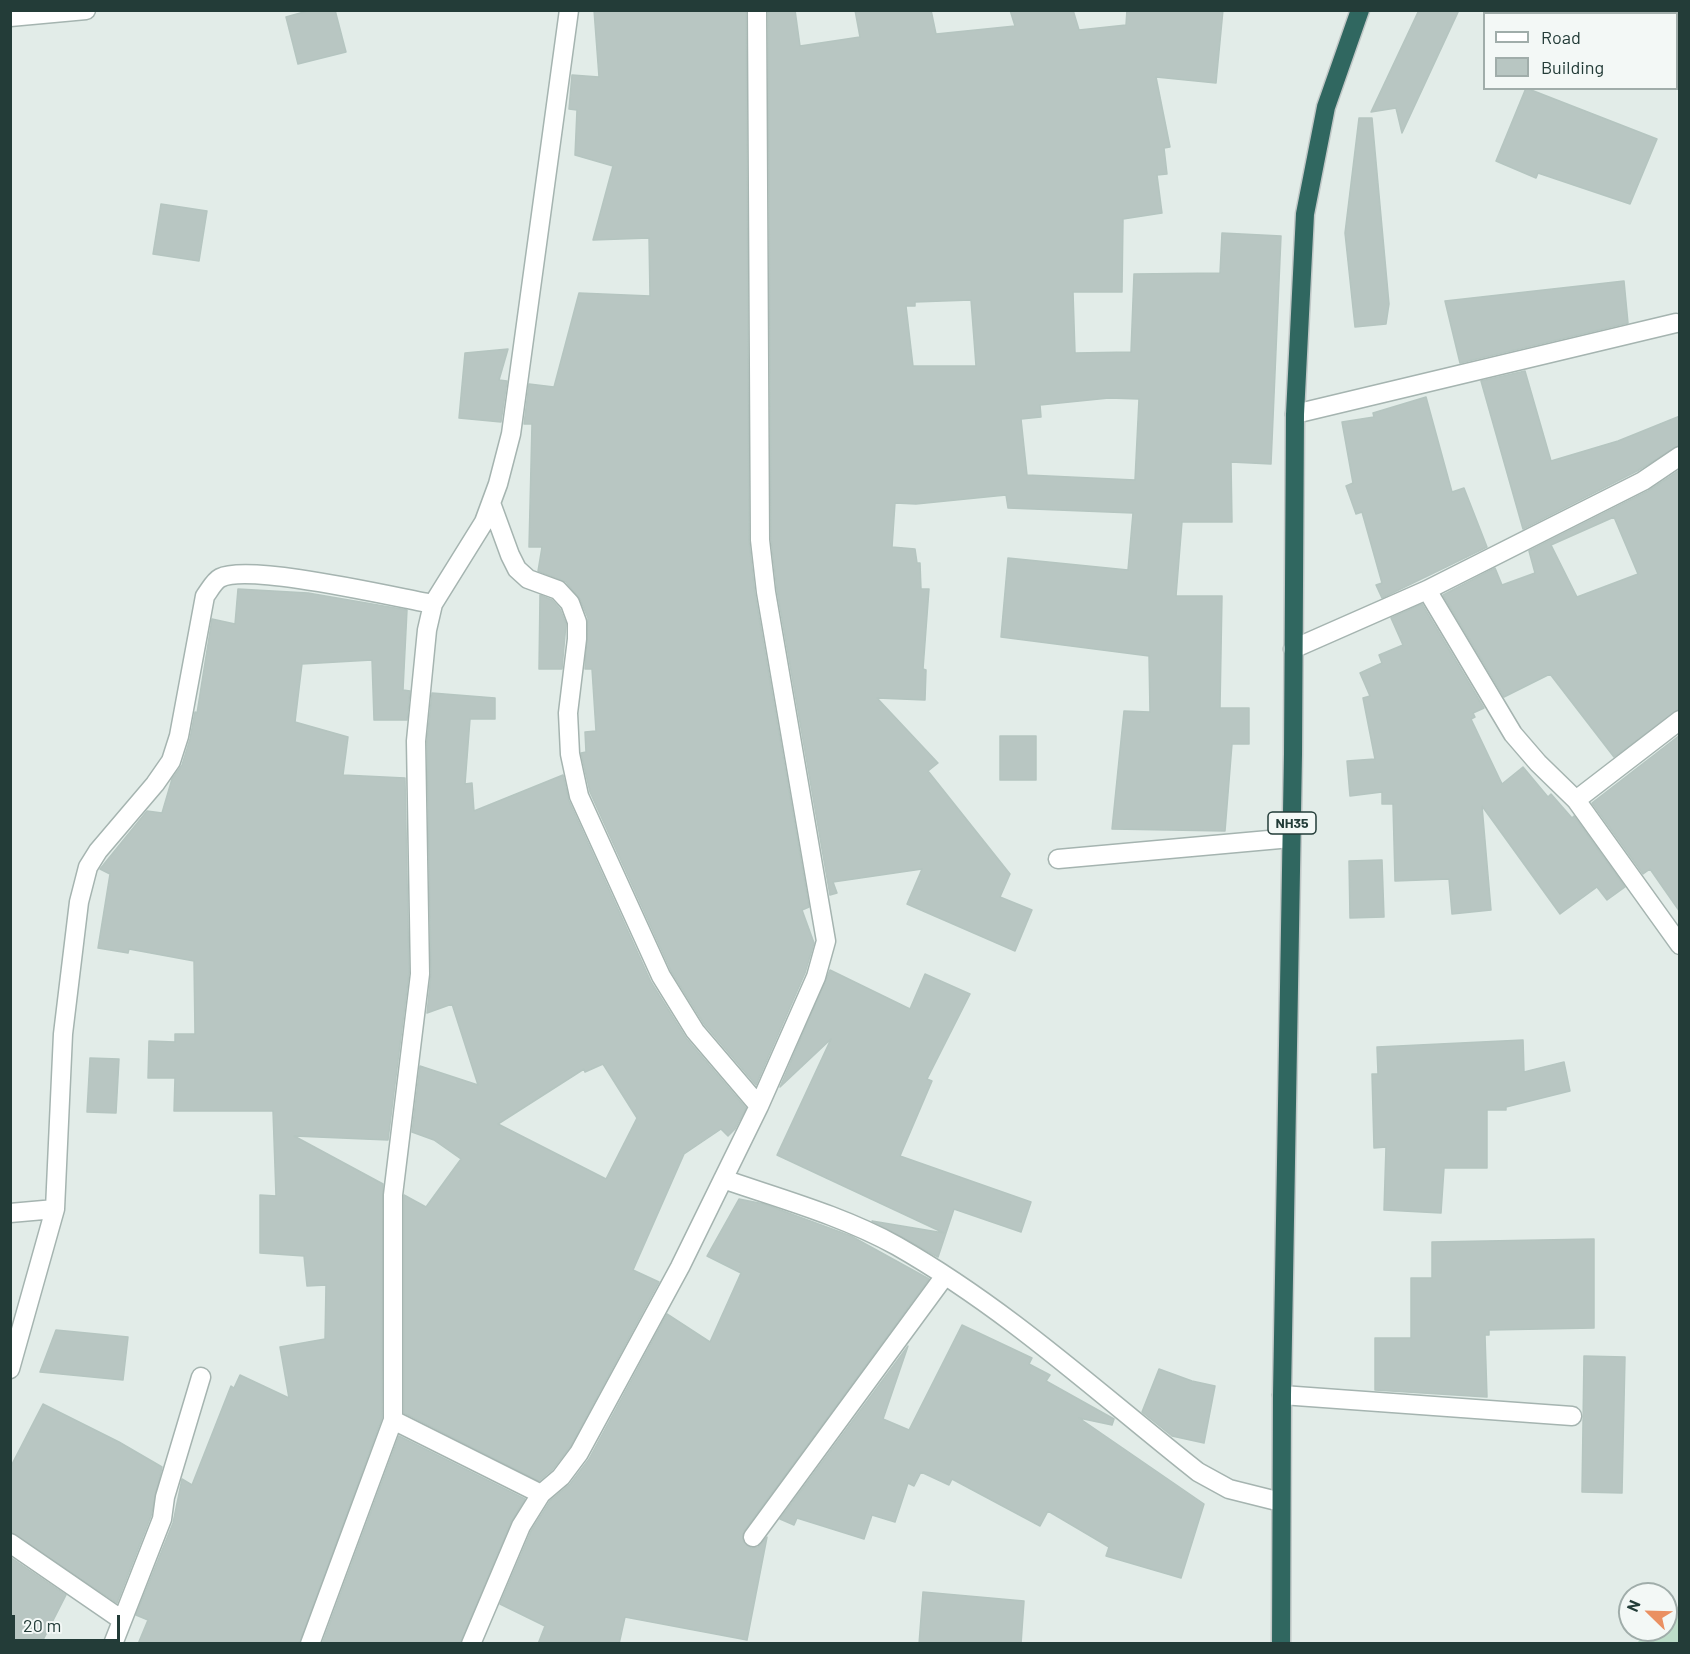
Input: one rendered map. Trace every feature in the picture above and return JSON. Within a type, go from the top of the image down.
[{"type":"highway","name":"NH35","points":[[1281,1644],[1282,1395],[1295,414],[1305,214],[1326,107],[1360,10]]},
{"type":"street","points":[[10,17],[86,10]]},
{"type":"street","points":[[310,1644],[393,1419],[393,1195],[420,974],[416,741],[427,630],[433,604],[484,522],[511,434],[569,10]]},
{"type":"street","points":[[471,1644],[521,1526],[541,1494],[561,1477],[579,1453],[680,1268],[759,1106],[816,977],[826,941],[766,592],[760,540],[757,10]]},
{"type":"street","points":[[1295,414],[1676,323]]},
{"type":"street","points":[[1293,649],[1426,590],[1643,481],[1680,456]]},
{"type":"street","points":[[491,503],[517,569],[528,579],[558,590],[570,603],[577,622],[568,713],[570,754],[579,796],[661,976],[695,1031],[759,1106]]},
{"type":"street","points":[[10,1369],[55,1209],[63,1035],[79,902],[88,867],[98,851],[155,784],[171,760],[179,736],[205,596],[218,579],[239,573],[327,584],[433,604]]},
{"type":"street","points":[[1426,590],[1513,734],[1538,763],[1576,800],[1680,945]]},
{"type":"street","points":[[1576,800],[1680,720]]},
{"type":"street","points":[[1058,859],[1291,838]]},
{"type":"street","points":[[723,1179],[831,1216],[896,1246],[1016,1323],[1198,1472],[1229,1489],[1281,1502]]},
{"type":"street","points":[[10,1213],[55,1209]]},
{"type":"street","points":[[753,1537],[944,1277]]},
{"type":"street","points":[[113,1644],[162,1519],[165,1497],[201,1377]]},
{"type":"street","points":[[1282,1395],[1572,1416]]},
{"type":"street","points":[[393,1419],[541,1494]]},
{"type":"street","points":[[10,1543],[122,1620]]},
{"type":"green space","points":[[1679,1608],[1679,1643],[1637,1643],[1678,1642]]},
{"type":"building","points":[[311,10],[335,10],[346,52],[298,64],[286,17]]},
{"type":"building","points":[[594,10],[746,10],[749,541],[755,594],[809,907],[802,910],[814,943],[805,973],[756,1085],[704,1024],[671,971],[590,792],[581,753],[586,752],[585,732],[596,731],[592,669],[585,669],[588,618],[580,599],[566,582],[538,571],[542,547],[529,547],[532,424],[524,424],[529,384],[554,387],[579,293],[650,296],[649,238],[593,240],[613,166],[575,155],[577,110],[569,109],[572,75],[599,77]]},
{"type":"building","points":[[768,10],[795,10],[800,46],[860,37],[855,10],[931,10],[936,34],[1015,26],[1010,10],[1073,10],[1079,30],[1126,25],[1127,10],[1223,10],[1216,83],[1156,77],[1170,147],[1164,148],[1167,174],[1157,175],[1162,213],[1123,219],[1122,292],[1073,292],[1075,353],[1131,352],[1134,274],[1220,273],[1222,233],[1281,236],[1271,464],[1231,462],[1232,522],[1182,522],[1176,596],[1222,596],[1220,708],[1249,708],[1249,744],[1232,744],[1225,831],[1112,829],[1124,711],[1150,712],[1149,656],[1001,637],[1008,558],[1128,570],[1133,513],[1008,508],[1006,495],[916,504],[895,503],[892,547],[915,549],[917,563],[920,563],[921,589],[929,589],[923,669],[926,670],[925,700],[877,698],[938,763],[928,771],[1010,874],[1000,897],[1032,910],[1015,951],[907,904],[922,869],[833,882],[837,893],[830,895],[777,590],[771,539]],"holes":[[[971,300],[976,366],[913,366],[906,306],[915,306],[915,302]],[[1109,398],[1139,399],[1135,480],[1027,475],[1021,419],[1041,417],[1040,405]]]},
{"type":"building","points":[[1419,10],[1459,10],[1402,133],[1396,108],[1371,112]]},
{"type":"building","points":[[1525,90],[1531,90],[1657,139],[1630,204],[1538,173],[1536,178],[1496,161]]},
{"type":"building","points":[[1359,118],[1372,118],[1389,304],[1386,324],[1355,327],[1345,233]]},
{"type":"building","points":[[161,204],[207,211],[199,261],[153,254]]},
{"type":"building","points":[[1624,281],[1628,323],[1460,363],[1445,301]]},
{"type":"building","points":[[508,349],[499,380],[507,381],[501,422],[459,418],[465,353]]},
{"type":"building","points":[[1525,371],[1551,461],[1618,441],[1680,416],[1680,445],[1637,471],[1523,529],[1481,381]]},
{"type":"building","points":[[1426,397],[1452,492],[1464,488],[1487,547],[1382,598],[1376,585],[1382,583],[1362,512],[1356,514],[1346,486],[1353,483],[1342,422],[1374,417],[1373,413]]},
{"type":"building","points":[[1680,470],[1680,709],[1614,757],[1550,674],[1504,697],[1443,595],[1495,568],[1502,585],[1535,573],[1529,551],[1648,491]],"holes":[[[1614,517],[1638,574],[1577,597],[1551,545]]]},
{"type":"building","points":[[238,589],[308,593],[407,610],[403,690],[410,691],[407,720],[374,720],[372,660],[302,664],[295,722],[348,737],[343,775],[405,778],[409,973],[388,1140],[294,1136],[383,1184],[382,1418],[299,1644],[138,1644],[148,1620],[136,1615],[173,1523],[182,1479],[192,1485],[231,1386],[234,1388],[240,1375],[289,1398],[280,1347],[325,1339],[326,1285],[307,1286],[304,1256],[260,1253],[260,1195],[276,1196],[273,1111],[174,1111],[175,1078],[148,1078],[149,1041],[175,1042],[175,1034],[195,1034],[194,961],[129,949],[128,953],[98,948],[110,874],[100,869],[147,811],[162,813],[172,779],[182,765],[195,712],[197,713],[212,619],[235,624]]},
{"type":"building","points":[[540,595],[552,600],[560,609],[566,624],[562,669],[539,669]]},
{"type":"building","points":[[1422,604],[1484,708],[1473,713],[1475,717],[1471,719],[1502,784],[1523,767],[1548,797],[1551,794],[1572,818],[1574,816],[1625,887],[1607,900],[1597,887],[1560,914],[1482,806],[1491,910],[1452,914],[1449,879],[1395,881],[1393,804],[1382,804],[1382,792],[1350,796],[1347,761],[1375,759],[1363,698],[1370,696],[1360,673],[1382,663],[1379,655],[1403,645],[1391,618]]},
{"type":"building","points":[[432,693],[495,698],[495,719],[470,719],[465,784],[472,783],[474,811],[563,775],[569,801],[651,982],[686,1038],[746,1108],[735,1129],[728,1136],[721,1129],[684,1154],[633,1270],[659,1282],[570,1447],[553,1469],[539,1481],[404,1413],[404,1195],[426,1207],[461,1159],[434,1140],[412,1132],[420,1066],[478,1085],[452,1004],[427,1013],[431,974],[427,741]],"holes":[[[603,1064],[637,1118],[606,1179],[498,1124],[584,1069],[585,1072]]]},
{"type":"building","points":[[1680,735],[1680,912],[1650,869],[1643,874],[1592,803]]},
{"type":"building","points":[[1000,736],[1036,736],[1036,780],[1000,780]]},
{"type":"building","points":[[1382,860],[1384,917],[1350,918],[1349,861]]},
{"type":"building","points":[[830,970],[910,1009],[925,974],[970,994],[927,1079],[932,1081],[900,1156],[1031,1202],[1021,1232],[954,1209],[938,1257],[872,1221],[944,1233],[777,1155],[831,1039],[780,1087]]},
{"type":"building","points":[[1523,1040],[1524,1072],[1564,1062],[1570,1091],[1506,1107],[1506,1110],[1487,1110],[1487,1168],[1444,1168],[1441,1213],[1384,1210],[1386,1147],[1374,1148],[1372,1074],[1378,1074],[1377,1047]]},
{"type":"building","points":[[90,1058],[119,1059],[116,1113],[87,1112]]},
{"type":"building","points":[[739,1199],[764,1204],[851,1236],[929,1279],[744,1531],[743,1541],[751,1548],[758,1547],[767,1537],[747,1640],[625,1617],[619,1644],[538,1644],[545,1626],[500,1604],[531,1531],[550,1501],[570,1484],[589,1459],[667,1314],[710,1342],[741,1273],[707,1256]]},
{"type":"building","points":[[1594,1239],[1594,1328],[1489,1330],[1489,1335],[1485,1335],[1487,1397],[1375,1390],[1375,1338],[1411,1338],[1411,1278],[1432,1278],[1432,1242]]},
{"type":"building","points":[[962,1325],[1032,1358],[1029,1364],[1050,1375],[1046,1381],[1114,1419],[1112,1425],[1079,1418],[1204,1504],[1181,1578],[1106,1556],[1109,1547],[1048,1511],[1040,1526],[952,1479],[949,1485],[921,1472],[914,1486],[908,1483],[895,1522],[872,1515],[864,1539],[797,1518],[794,1525],[780,1519],[908,1346],[883,1419],[909,1430]]},
{"type":"building","points":[[56,1330],[128,1337],[123,1380],[40,1372]]},
{"type":"building","points":[[1584,1356],[1625,1357],[1622,1493],[1582,1492]]},
{"type":"building","points":[[1159,1369],[1192,1381],[1215,1386],[1204,1443],[1172,1436],[1142,1412]]},
{"type":"building","points":[[43,1404],[119,1442],[162,1467],[151,1516],[117,1603],[10,1532],[10,1468]]},
{"type":"building","points":[[399,1436],[525,1499],[511,1522],[460,1644],[322,1644]]},
{"type":"building","points":[[10,1557],[66,1595],[41,1644],[10,1644]]},
{"type":"building","points":[[923,1592],[1024,1601],[1021,1644],[919,1644]]}]
